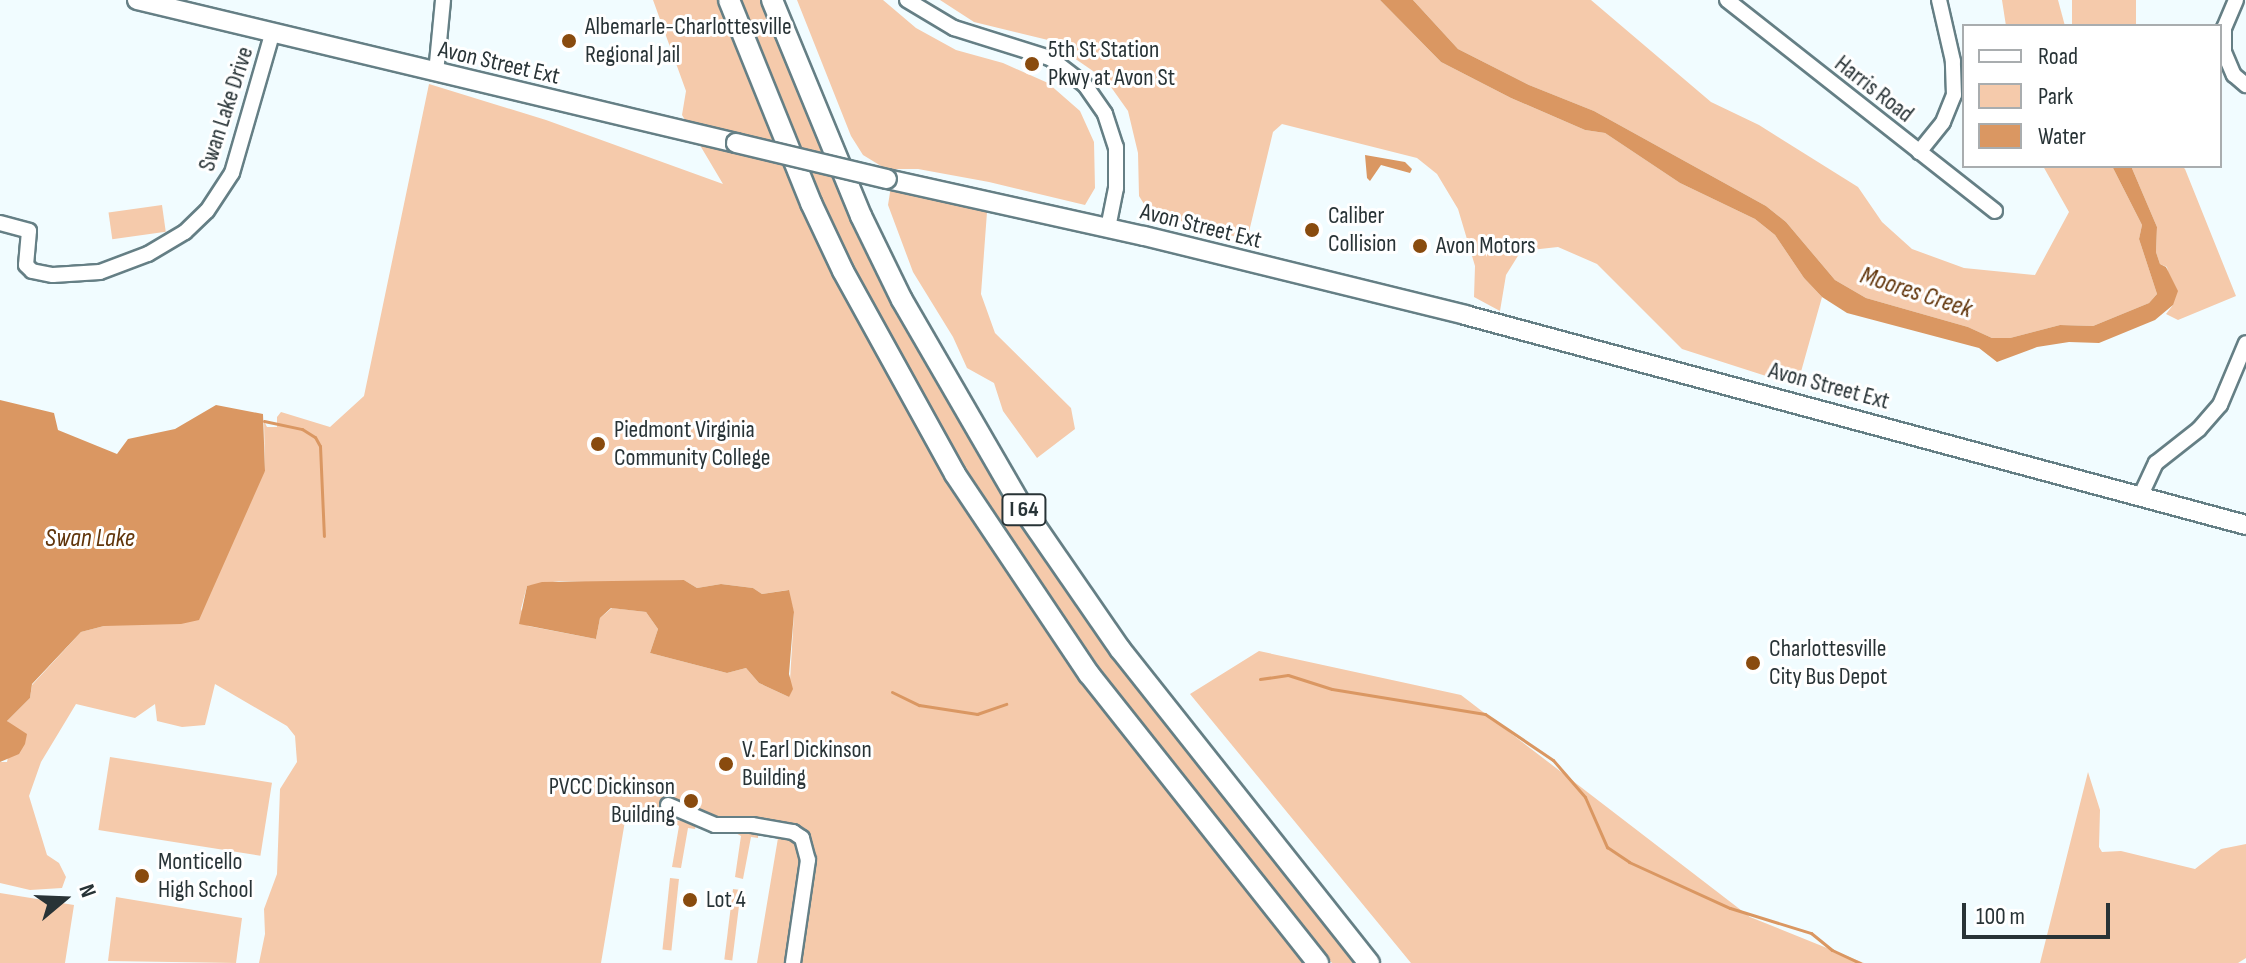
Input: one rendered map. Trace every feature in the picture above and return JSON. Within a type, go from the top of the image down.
[{"type":"highway","name":"I 64","points":[[729,0],[836,257],[955,474],[1035,599],[1089,674],[1318,963]]},
{"type":"highway","name":"I 64","points":[[772,0],[861,216],[928,348],[997,468],[1120,649],[1369,963]]},
{"type":"main road","name":"Avon Street Ext","points":[[137,0],[887,179],[1108,228],[1558,339],[2246,525]]},
{"type":"street","points":[[436,73],[443,0]]},
{"type":"street","points":[[907,0],[954,28],[1050,58],[1085,85],[1105,114],[1116,147],[1116,188],[1108,228]]},
{"type":"street","name":"Harris Road","points":[[1727,0],[1995,211]]},
{"type":"street","points":[[1919,152],[1943,122],[1954,95],[1953,61],[1939,0]]},
{"type":"street","points":[[2236,0],[2224,28],[2224,52],[2234,75],[2246,85]]},
{"type":"street","name":"Swan Lake Drive","points":[[0,223],[29,231],[26,265],[32,271],[53,275],[100,272],[148,254],[185,232],[207,211],[232,173],[272,34]]},
{"type":"street","points":[[2140,497],[2156,463],[2199,429],[2220,405],[2246,343]]},
{"type":"street","points":[[668,805],[715,825],[752,825],[793,832],[802,838],[808,860],[793,963]]},
{"type":"green space","name":"Piedmont Virginia Community College","points":[[653,0],[729,0],[811,203],[993,536],[1318,963],[757,963],[778,838],[665,801],[654,816],[652,825],[625,821],[601,963],[259,963],[265,934],[264,909],[277,874],[280,789],[297,762],[295,736],[287,726],[215,684],[205,725],[182,727],[157,721],[155,704],[135,718],[76,704],[41,762],[29,796],[47,855],[59,863],[66,877],[62,888],[30,890],[0,883],[0,762],[7,762],[14,727],[7,721],[30,698],[32,685],[81,632],[104,626],[265,471],[264,421],[267,427],[277,427],[277,417],[281,412],[330,427],[364,396],[429,84],[546,120],[723,184],[682,115],[686,91]],"holes":[[[684,580],[697,588],[721,584],[753,588],[762,594],[788,590],[794,613],[789,697],[759,683],[746,668],[727,673],[650,653],[658,629],[646,612],[612,608],[600,618],[596,639],[528,626],[521,609],[527,586],[559,581],[612,583]]]},
{"type":"green space","points":[[740,0],[768,0],[987,458],[1364,963],[1332,963],[1127,705],[1033,575],[986,503],[914,383],[829,217]]},
{"type":"green space","points":[[797,0],[883,0],[916,28],[956,50],[1003,63],[1048,83],[1080,111],[1094,142],[1095,188],[1085,205],[918,169],[886,169],[863,155],[851,136]]},
{"type":"green space","points":[[940,0],[1380,0],[1441,62],[1511,98],[1585,130],[1605,133],[1680,183],[1755,219],[1775,235],[1804,278],[1822,297],[1797,386],[1682,349],[1597,264],[1558,247],[1521,251],[1506,275],[1500,311],[1474,297],[1475,266],[1458,209],[1437,174],[1417,158],[1282,124],[1273,132],[1247,240],[1149,212],[1139,196],[1138,153],[1128,111],[1106,80],[1048,40],[974,22]]},
{"type":"green space","points":[[1413,0],[1591,0],[1711,102],[1759,125],[1858,187],[1882,222],[1912,249],[1964,268],[2035,275],[2069,212],[2044,168],[2113,168],[2142,225],[2139,239],[2157,294],[2149,303],[2093,326],[2060,325],[2010,338],[1992,338],[1968,327],[1866,298],[1835,280],[1786,222],[1766,206],[1594,111],[1529,85],[1458,49]]},
{"type":"green space","points":[[2002,0],[2058,0],[2064,24],[2006,24]]},
{"type":"green space","points":[[2072,0],[2136,0],[2136,24],[2072,24]]},
{"type":"green space","points":[[2132,168],[2184,168],[2236,296],[2178,320],[2166,314],[2173,305],[2167,267],[2160,264],[2156,252],[2157,227]]},
{"type":"green space","points":[[891,186],[987,212],[981,294],[995,333],[1071,408],[1075,429],[1037,458],[1003,411],[994,383],[967,368],[953,337],[913,272],[888,205]]},
{"type":"green space","points":[[162,205],[166,232],[112,239],[109,213]]},
{"type":"green space","points":[[1259,651],[1461,695],[1750,917],[1864,963],[1411,963],[1190,694]]},
{"type":"green space","points":[[110,757],[272,783],[260,856],[98,830]]},
{"type":"green space","points":[[2088,772],[2100,810],[2099,847],[2102,852],[2121,851],[2195,869],[2221,849],[2246,844],[2246,958],[2238,963],[2040,963]]},
{"type":"green space","points":[[686,820],[696,825],[695,829],[688,828],[681,868],[672,867],[679,826],[672,821]]},
{"type":"green space","points":[[742,830],[758,835],[758,838],[751,837],[743,879],[735,877],[741,836],[734,832]]},
{"type":"green space","points":[[670,878],[679,879],[671,951],[662,950]]},
{"type":"green space","points":[[733,889],[741,890],[732,960],[724,959]]},
{"type":"green space","points":[[0,893],[74,905],[65,963],[0,963]]},
{"type":"green space","points":[[116,897],[242,918],[236,963],[108,961]]},
{"type":"water","points":[[1380,0],[1413,0],[1458,49],[1529,85],[1594,111],[1766,206],[1786,222],[1835,280],[1866,298],[1968,327],[1992,338],[2010,338],[2060,325],[2093,326],[2149,303],[2157,294],[2139,239],[2142,225],[2113,168],[2132,168],[2157,227],[2156,252],[2160,264],[2166,267],[2178,291],[2173,305],[2155,320],[2099,343],[2069,342],[2037,347],[1997,362],[1979,348],[1847,313],[1822,297],[1804,278],[1775,235],[1755,219],[1680,183],[1605,133],[1585,130],[1511,98],[1441,62]]},
{"type":"water","points":[[1365,155],[1405,162],[1412,169],[1410,173],[1381,165],[1370,181]]},
{"type":"water","name":"Swan Lake","points":[[0,400],[54,413],[58,430],[117,454],[128,439],[175,429],[216,405],[263,414],[265,471],[199,620],[181,624],[104,626],[81,632],[32,684],[30,698],[7,721],[27,734],[19,754],[0,762]]},
{"type":"water","points":[[684,580],[697,588],[721,584],[753,588],[762,594],[789,590],[794,612],[789,674],[793,689],[789,697],[759,683],[746,668],[727,673],[650,653],[658,629],[646,612],[611,608],[600,618],[596,639],[519,624],[527,586],[542,582]]},
{"type":"waterway","points":[[264,421],[302,429],[315,437],[320,446],[324,536]]},
{"type":"waterway","points":[[1260,679],[1288,675],[1332,689],[1485,714],[1553,760],[1585,797],[1607,847],[1629,862],[1730,908],[1811,933],[1832,950],[1860,963]]},
{"type":"waterway","points":[[892,692],[919,705],[977,714],[1006,704]]},
{"type":"place","name":"Albemarle-Charlottesville Regional Jail","points":[[569,41]]},
{"type":"place","name":"5th St Station Pkwy at Avon St","points":[[1032,64]]},
{"type":"place","name":"Caliber Collision","points":[[1312,230]]},
{"type":"place","name":"Avon Motors","points":[[1420,246]]},
{"type":"place","name":"Piedmont Virginia Community College","points":[[598,444]]},
{"type":"place","name":"Charlottesville City Bus Depot","points":[[1753,663]]},
{"type":"place","name":"V. Earl Dickinson Building","points":[[726,764]]},
{"type":"place","name":"PVCC Dickinson Building","points":[[691,801]]},
{"type":"place","name":"Monticello High School","points":[[142,876]]},
{"type":"place","name":"Lot 4","points":[[690,900]]},
{"type":"water label","name":"Moores Creek","points":[[1916,293]]}]
